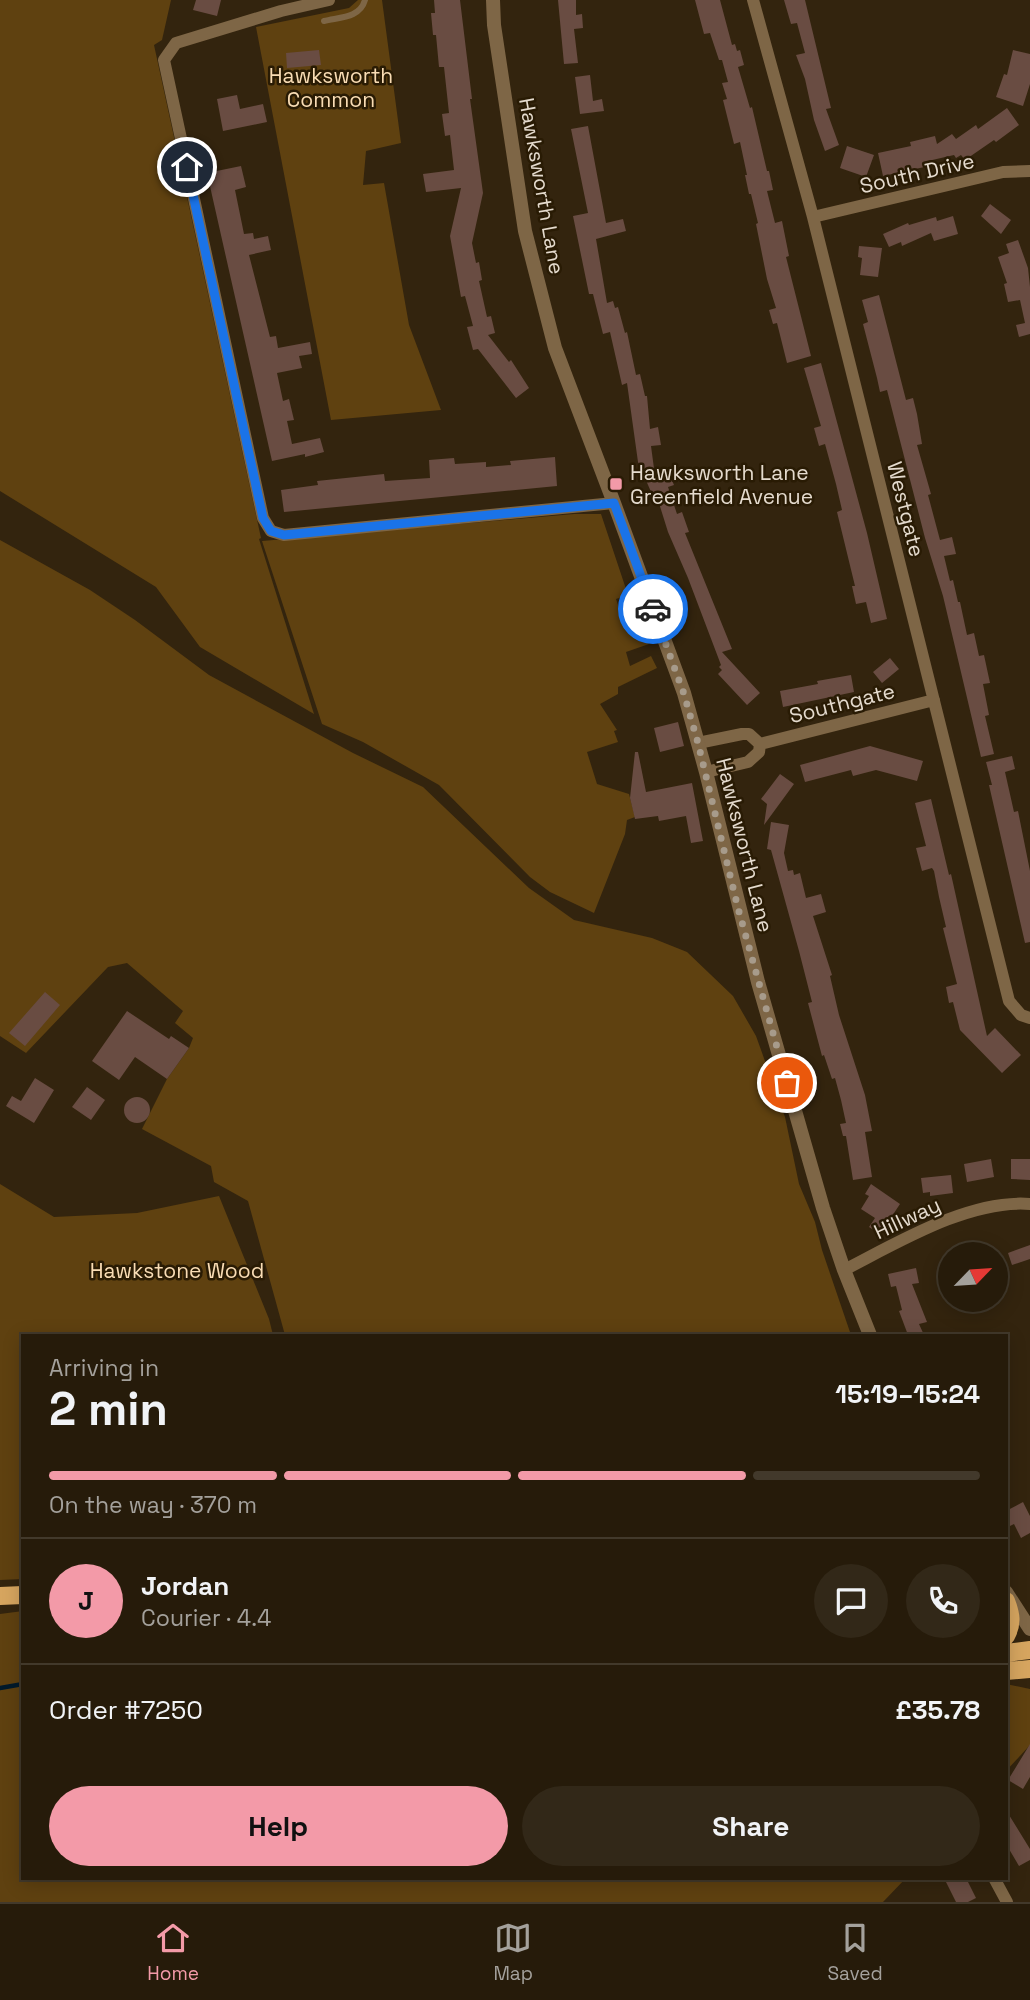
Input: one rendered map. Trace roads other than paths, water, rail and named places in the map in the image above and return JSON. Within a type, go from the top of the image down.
[{"type":"main road","points":[[0,1595],[21,1595]]},
{"type":"main road","points":[[1008,1607],[1012,1618],[1008,1632]]},
{"type":"main road","points":[[1008,1653],[1030,1650]]},
{"type":"main road","points":[[1008,1671],[1030,1669]]},
{"type":"street","points":[[329,0],[281,11],[177,43],[164,60],[263,518],[271,531],[284,535],[614,503]]},
{"type":"street","name":"Hawksworth Lane","points":[[493,0],[494,25],[525,230],[555,348],[684,694],[758,982],[823,1208],[870,1334]]},
{"type":"street","name":"Westgate","points":[[753,0],[813,217],[1009,1000],[1021,1015],[1030,1018]]},
{"type":"street","name":"South Drive","points":[[813,217],[1003,172],[1030,171]]},
{"type":"street","name":"Southgate","points":[[760,744],[934,700]]},
{"type":"street","name":"Southgate","points":[[698,743],[749,734],[760,744]]},
{"type":"street","name":"Southgate","points":[[706,772],[748,762],[759,752],[760,744]]},
{"type":"street","name":"Hillway","points":[[844,1270],[942,1220],[1013,1203],[1030,1204]]},
{"type":"street","points":[[1008,1595],[1030,1629]]},
{"type":"street","points":[[995,1880],[1007,1902]]},
{"type":"lane","points":[[324,21],[355,14],[363,9],[365,0]]},
{"type":"waterway","points":[[0,1688],[21,1684]]},
{"type":"place","name":"Hawksworth Lane Greenfield Avenue","points":[[616,484]]},
{"type":"park label","name":"Hawksworth Common","points":[[331,87]]},
{"type":"park label","name":"Hawkstone Wood","points":[[177,1270]]}]
